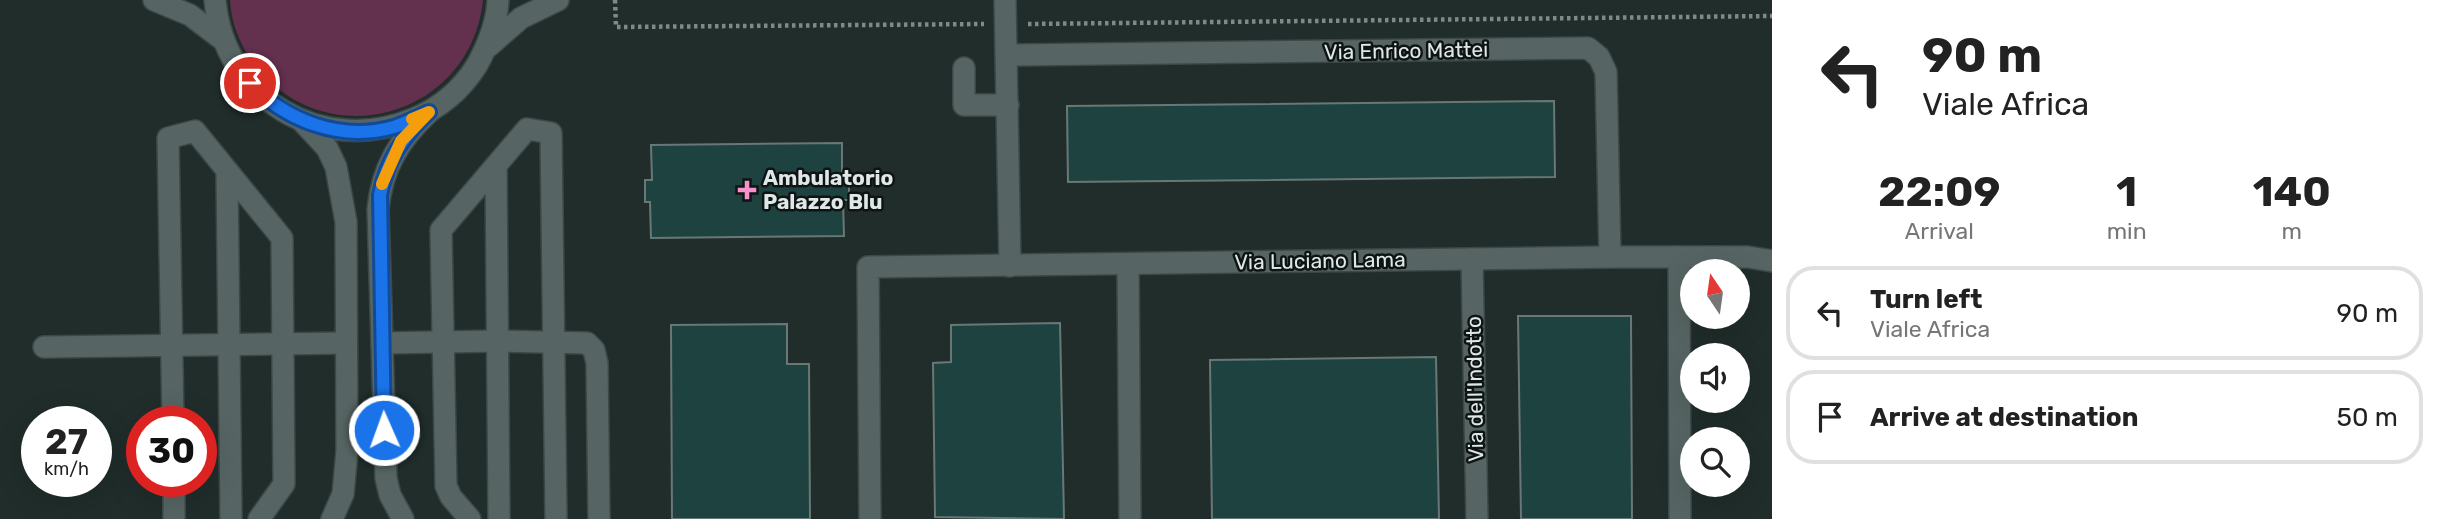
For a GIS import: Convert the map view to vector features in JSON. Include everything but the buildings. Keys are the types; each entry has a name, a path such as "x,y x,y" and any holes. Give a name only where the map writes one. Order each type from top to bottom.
{"street":[{"path":"154,0 190,15 223,40"},
{"path":"215,0 223,40 234,62 256,89 285,113 322,128 365,132 394,127 429,112"},
{"path":"403,519 390,495 386,478 380,195 386,169 401,141 470,76 487,47 498,0"},
{"path":"487,47 520,18 558,0"},
{"path":"1005,0 1010,266"},
{"name":"Via Enrico Mattei","path":"1007,55 1588,48 1599,57 1606,72 1610,257"},
{"path":"964,68 964,105 1008,105"},
{"path":"300,120 327,148 341,183 346,222 346,480 332,519"},
{"path":"470,519 451,497 446,486 441,230 527,129 551,133 555,519"},
{"path":"173,406 168,138 195,131 282,238 284,484 259,519"},
{"path":"496,166 499,519"},
{"path":"227,171 231,519"},
{"name":"Via Luciano Lama","path":"870,519 868,267 1610,257 1748,257 1772,261"},
{"path":"1679,257 1680,519"},
{"name":"Via dell'Indotto","path":"1472,258 1477,519"},
{"path":"1128,265 1130,519"},
{"path":"44,347 346,343"},
{"path":"382,343 587,343 596,356 599,519"},
{"path":"174,497 174,519"}],"path":[{"path":"615,0 616,27 1772,16"}],"shaded area":[{"path":"230,0 483,0 473,40 452,73 424,96 391,111 354,116 318,110 284,93 254,64 244,49 234,25"}],"slow traffic":[{"path":"382,184 386,169 401,141 429,112 412,119"}],"place":[{"name":"Ambulatorio Palazzo Blu","path":"747,190"}],"route":[{"path":"250,83 285,113 322,128 346,132 394,127 429,112 410,130 391,158 382,182 378,209 384,430"}]}
